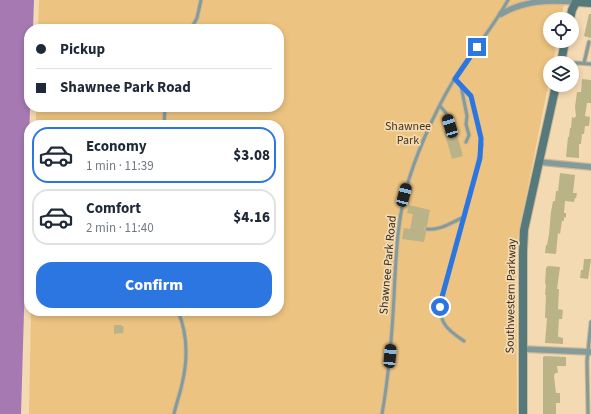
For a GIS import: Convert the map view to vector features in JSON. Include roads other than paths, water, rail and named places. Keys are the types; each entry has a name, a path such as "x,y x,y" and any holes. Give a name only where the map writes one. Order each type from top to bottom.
{"street":[{"path":"501,14 515,6 536,0 577,1 591,3"},
{"path":"572,12 577,1"},
{"name":"Southwestern Parkway","path":"523,414 524,230 554,92"},
{"path":"539,162 591,167"},
{"path":"523,349 590,352"}],"lane":[{"path":"194,24 197,18 201,0"},
{"name":"Shawnee Park Road","path":"382,414 388,372 396,254 401,210 414,165 440,106 455,79 501,14 508,0"},
{"path":"584,63 589,42"},
{"path":"579,63 591,64"},
{"path":"455,79 471,96 482,145 480,158 440,307 441,318 446,328 464,341"},
{"path":"461,86 469,135 466,142"},
{"path":"440,106 446,114 450,126"},
{"path":"427,229 433,230 440,228 464,216"},
{"path":"174,414 182,384 187,355 185,331 180,316"},
{"path":"588,414 587,361 590,352 591,322"}],"park label":[{"name":"Shawnee Park","path":"408,133"}]}
